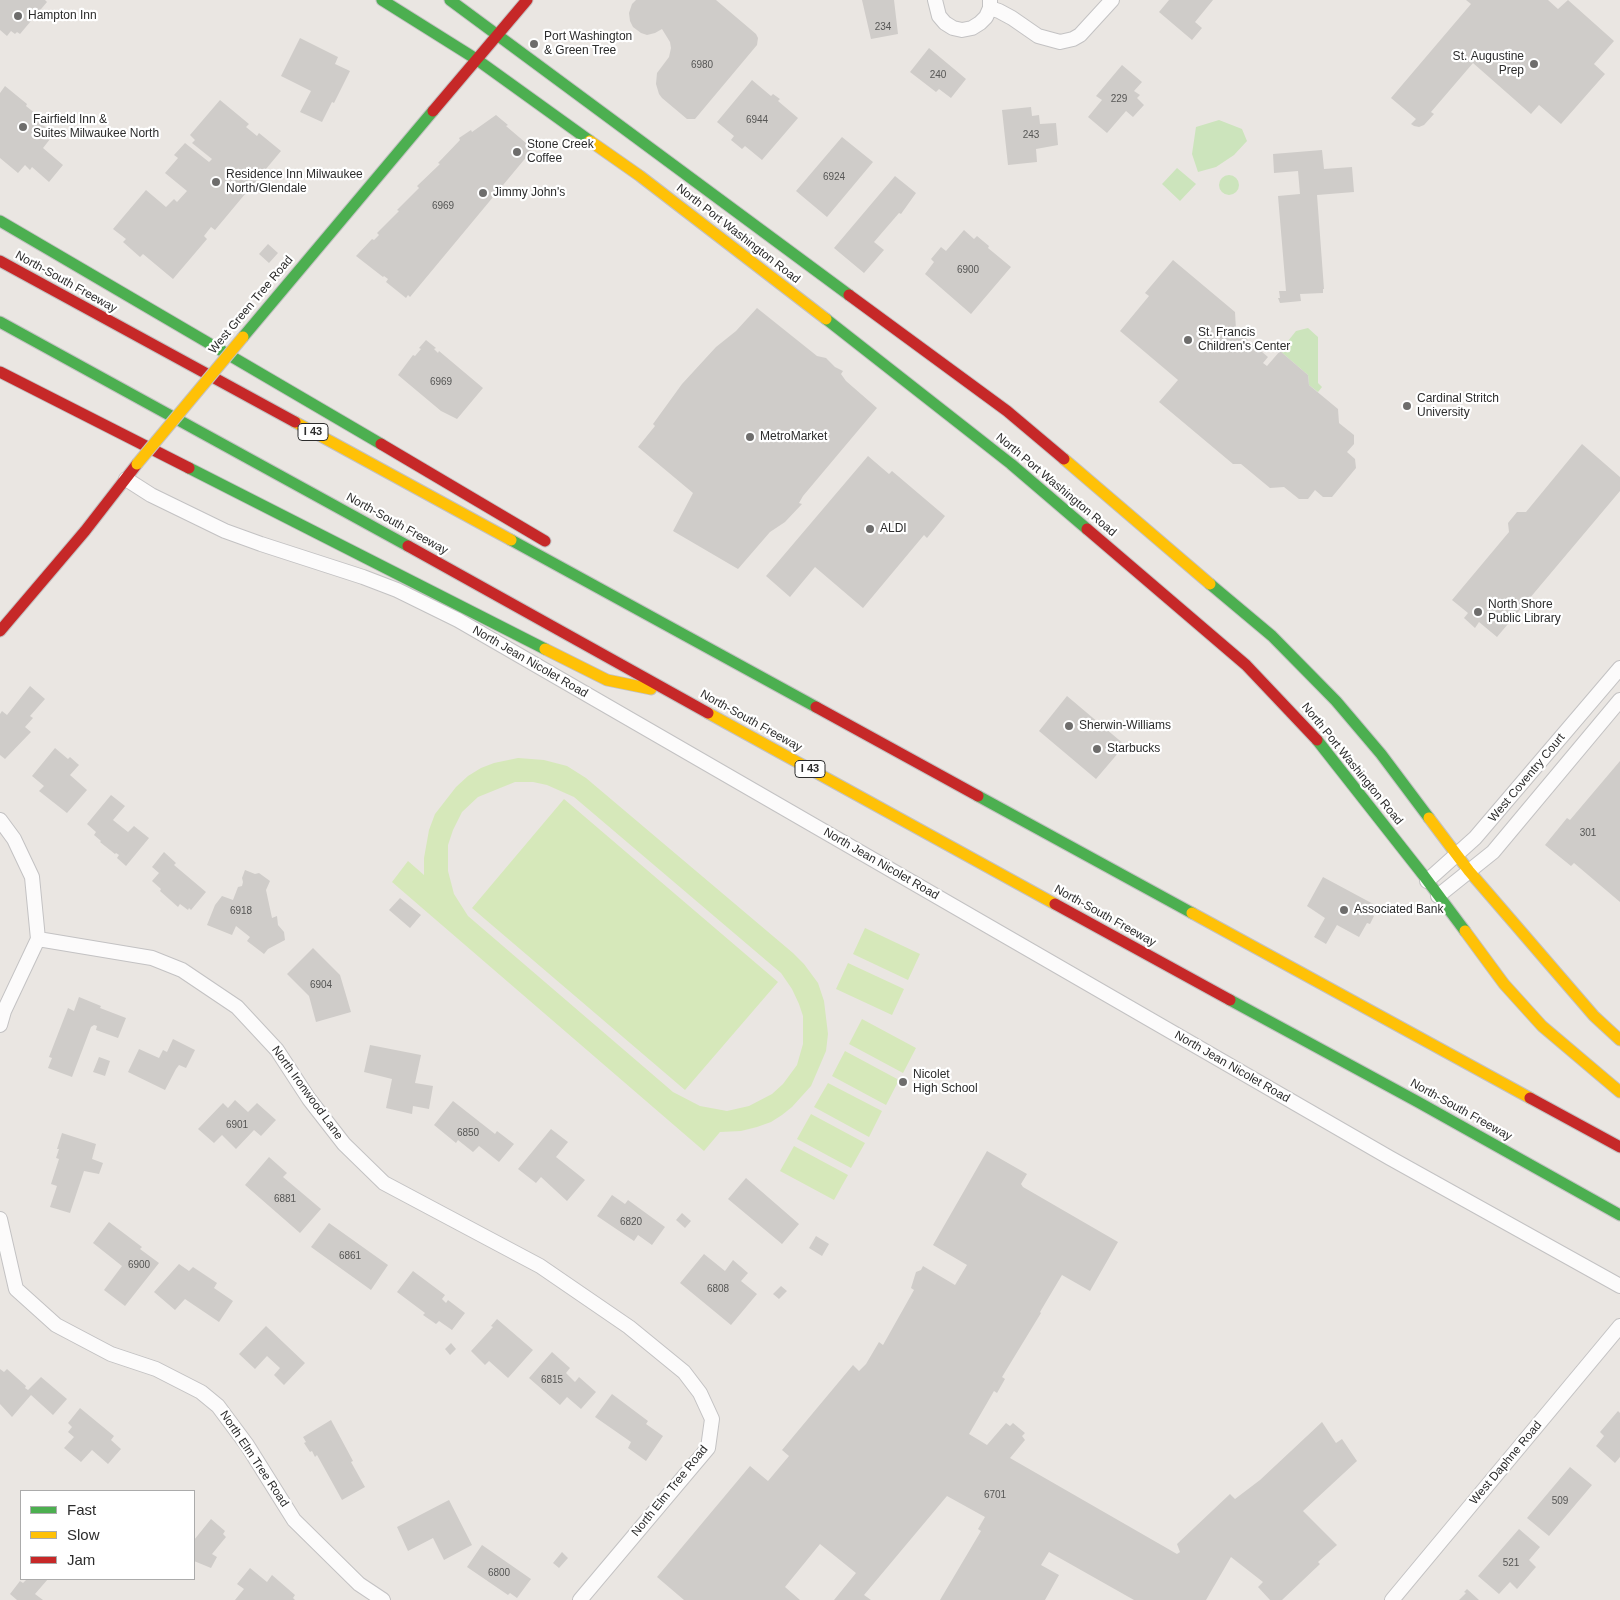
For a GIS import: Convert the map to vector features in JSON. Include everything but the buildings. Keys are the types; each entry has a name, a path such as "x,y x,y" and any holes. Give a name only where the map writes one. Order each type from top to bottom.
{"main road":[{"name":"North Port Washington Road","path":"382,0 476,59 572,130 640,176 764,271 1011,464 1251,670 1316,738 1504,984 1542,1026 1620,1092"},
{"name":"North Port Washington Road","path":"450,0 1007,412 1264,630 1336,702 1380,754 1469,871 1594,1016 1620,1040"},
{"name":"West Green Tree Road","path":"0,631 85,531 137,464 243,337 527,0"},
{"path":"0,221 554,546"},
{"name":"North-South Freeway","path":"0,262 1620,1147"},
{"name":"North-South Freeway","path":"0,322 358,517 672,693 1418,1102 1620,1215"},
{"path":"0,372 607,680 672,693"},
{"path":"569,558 626,603"}],"street":[{"path":"935,0 939,16 953,28 962,30 980,24 986,16 990,4 1038,36 1060,42 1073,40 1080,35 1112,0"},
{"name":"North Jean Nicolet Road","path":"126,479 151,495 225,530 378,582 458,620 1373,1148 1620,1286"},
{"name":"West Coventry Court","path":"1427,881 1475,838 1620,668"},
{"name":"West Coventry Court","path":"1438,896 1494,852 1620,700"},
{"path":"0,820 14,839 32,877 38,939 4,1011 0,1025"},
{"name":"North Ironwood Lane","path":"38,939 152,958 182,970 237,1007 277,1050 309,1099 344,1144 384,1183 540,1266 629,1327 684,1372"},
{"name":"North Elm Tree Road","path":"0,1219 16,1289 56,1324 111,1354 156,1369 201,1392 218,1406 247,1445 294,1520 359,1584 383,1600"},
{"name":"West Daphne Road","path":"1392,1600 1620,1326"},
{"name":"North Elm Tree Road","path":"580,1600 708,1448 712,1419 700,1393 684,1372"}],"green space":[{"path":"1219,120 1242,129 1247,141 1234,155 1216,167 1198,172 1192,154 1196,127"},
{"path":"1177,168 1196,184 1180,201 1162,184"},
{"path":"1229,175 1236,178 1239,185 1236,192 1229,195 1222,192 1219,185 1222,178"},
{"path":"1308,328 1318,337 1318,383 1322,387 1318,392 1309,385 1308,375 1280,351 1296,331"},
{"path":"518,758 544,760 567,766 586,778 804,964 818,983 824,1001 828,1034 826,1051 811,1086 792,1107 771,1122 757,1127 741,1131 720,1132 704,1151 392,882 408,861 424,875 424,858 429,830 435,814 456,787 468,776 494,763","holes":["515,782 533,782 547,785 574,797 781,973 792,989 803,1016 803,1044 797,1065 783,1084 772,1094 749,1106 727,1111 700,1106 673,1092 468,916 454,894 448,871 448,845 453,830 462,812 478,797"]},
{"path":"564,799 778,982 685,1090 472,908"},
{"path":"865,928 920,954 908,980 853,954"},
{"path":"848,963 904,989 892,1015 836,989"},
{"path":"862,1019 916,1048 903,1073 849,1044"},
{"path":"845,1051 899,1080 886,1105 832,1076"},
{"path":"828,1083 882,1111 869,1137 814,1107"},
{"path":"811,1114 865,1143 851,1168 797,1139"},
{"path":"794,1146 848,1175 834,1200 780,1171"}],"traffic: fast":[{"path":"382,0 476,59 590,141"},
{"path":"450,0 849,295"},
{"path":"243,337 433,111"},
{"path":"0,221 381,444"},
{"path":"826,319 1011,464 1087,529"},
{"path":"0,322 408,546"},
{"path":"189,468 545,649"},
{"path":"511,540 816,707"},
{"path":"1210,584 1272,636 1336,701 1381,754 1429,818"},
{"path":"1317,740 1465,931"},
{"path":"978,796 1192,913"},
{"path":"1230,1000 1620,1215"}],"traffic: slow":[{"path":"590,141 640,176 826,319"},
{"path":"137,464 243,337"},
{"path":"295,422 511,540"},
{"path":"1064,459 1210,584"},
{"path":"545,649 607,680 651,689"},
{"path":"708,713 1055,904"},
{"path":"1429,818 1469,871 1594,1016 1620,1040"},
{"path":"1192,913 1530,1098"},
{"path":"1465,931 1504,984 1542,1026 1620,1092"}],"traffic: jam":[{"path":"433,111 527,0"},
{"path":"0,261 295,422"},
{"path":"849,295 1007,411 1064,459"},
{"path":"0,372 189,468"},
{"path":"381,444 545,541"},
{"path":"0,631 85,531 137,464"},
{"path":"1087,529 1246,665 1317,740"},
{"path":"408,546 708,713"},
{"path":"816,707 978,796"},
{"path":"1055,904 1230,1000"},
{"path":"1530,1098 1620,1147"}],"place":[{"name":"Hampton Inn","path":"18,16"},
{"name":"Port Washington & Green Tree","path":"534,44"},
{"name":"St. Augustine Prep","path":"1534,64"},
{"name":"Fairfield Inn & Suites Milwaukee North","path":"23,127"},
{"name":"Stone Creek Coffee","path":"517,152"},
{"name":"Residence Inn Milwaukee North/Glendale","path":"216,182"},
{"name":"Jimmy John's","path":"483,193"},
{"name":"St. Francis Children's Center","path":"1188,340"},
{"name":"Cardinal Stritch University","path":"1407,406"},
{"name":"MetroMarket","path":"750,437"},
{"name":"ALDI","path":"870,529"},
{"name":"North Shore Public Library","path":"1478,612"},
{"name":"Sherwin-Williams","path":"1069,726"},
{"name":"Starbucks","path":"1097,749"},
{"name":"Associated Bank","path":"1344,910"},
{"name":"Nicolet High School","path":"903,1082"}]}
